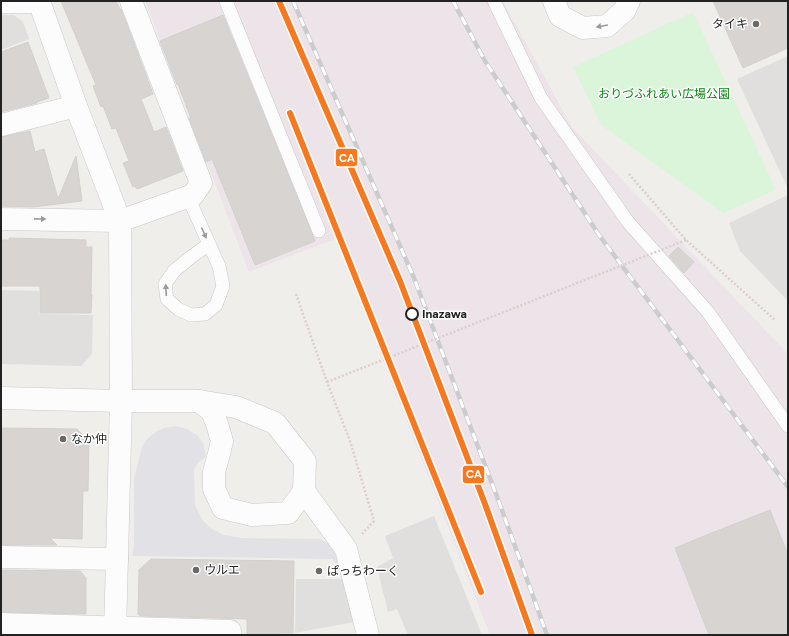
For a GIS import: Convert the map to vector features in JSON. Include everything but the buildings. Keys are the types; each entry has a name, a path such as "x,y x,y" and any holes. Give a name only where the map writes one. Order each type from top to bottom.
{"street":[{"path":"1,219 120,221 188,197 192,195 201,183 131,1"},
{"path":"554,1 560,16 583,28 607,26 624,12 629,1"},
{"path":"1,2 39,2 76,106 120,221 121,401 115,631"},
{"path":"1,125 76,106"},
{"path":"1,398 199,401 236,407 275,423 304,461 304,491 346,549 368,635"},
{"path":"199,401 212,411 218,424 222,441 214,472 214,489 224,508 252,515 288,513 304,491"},
{"path":"1,557 116,559"},
{"path":"1,624 115,631 230,631 230,635"}],"lane":[{"path":"226,1 319,231"},
{"path":"494,1 541,98 628,222 708,312 788,426"},
{"path":"188,197 219,266 222,286 216,305 205,314 191,315 178,310 167,299 165,284 174,271 209,244"}],"path":[{"path":"629,174 686,240 775,320"},
{"path":"327,382 686,240"},
{"path":"296,294 327,382 350,441 374,521 370,526"}],"shaded area":[{"path":"145,1 503,1 572,127 788,354 788,635 490,635 336,239 249,272"},
{"path":"1,15 14,15 23,22 29,39 1,50"},
{"path":"788,56 788,189 737,79"},
{"path":"788,195 788,301 740,251 729,223"},
{"path":"1,290 39,291 39,314 93,315 92,354 81,366 1,364"},
{"path":"177,426 187,429 197,435 203,443 206,457 197,464 194,470 195,505 203,521 212,529 224,535 241,538 320,539 329,544 334,551 339,566 332,559 132,556 134,547 134,480 143,445 148,438 157,431 164,428"},
{"path":"434,516 482,635 408,635 397,609 388,612 377,567 393,558 385,536"},
{"path":"296,579 342,579 354,622 295,633"}],"green space":[{"name":"おりづふれあい広場公園","path":"693,12 776,190 723,213 601,125 573,67"}],"railway":[{"path":"293,1 414,278 499,502 547,635"},
{"path":"453,1 485,61 599,235 788,487"}],"transit line":[{"name":"CA","path":"279,1 400,281 485,504 532,635"},
{"name":"CA","path":"290,113 481,592"}],"place":[{"name":"タイキ","path":"756,24"},
{"name":"Inazawa","path":"412,314"},
{"name":"なか仲","path":"63,439"},
{"name":"ウルエ","path":"196,570"},
{"name":"ぱっちわーく","path":"319,571"}]}
